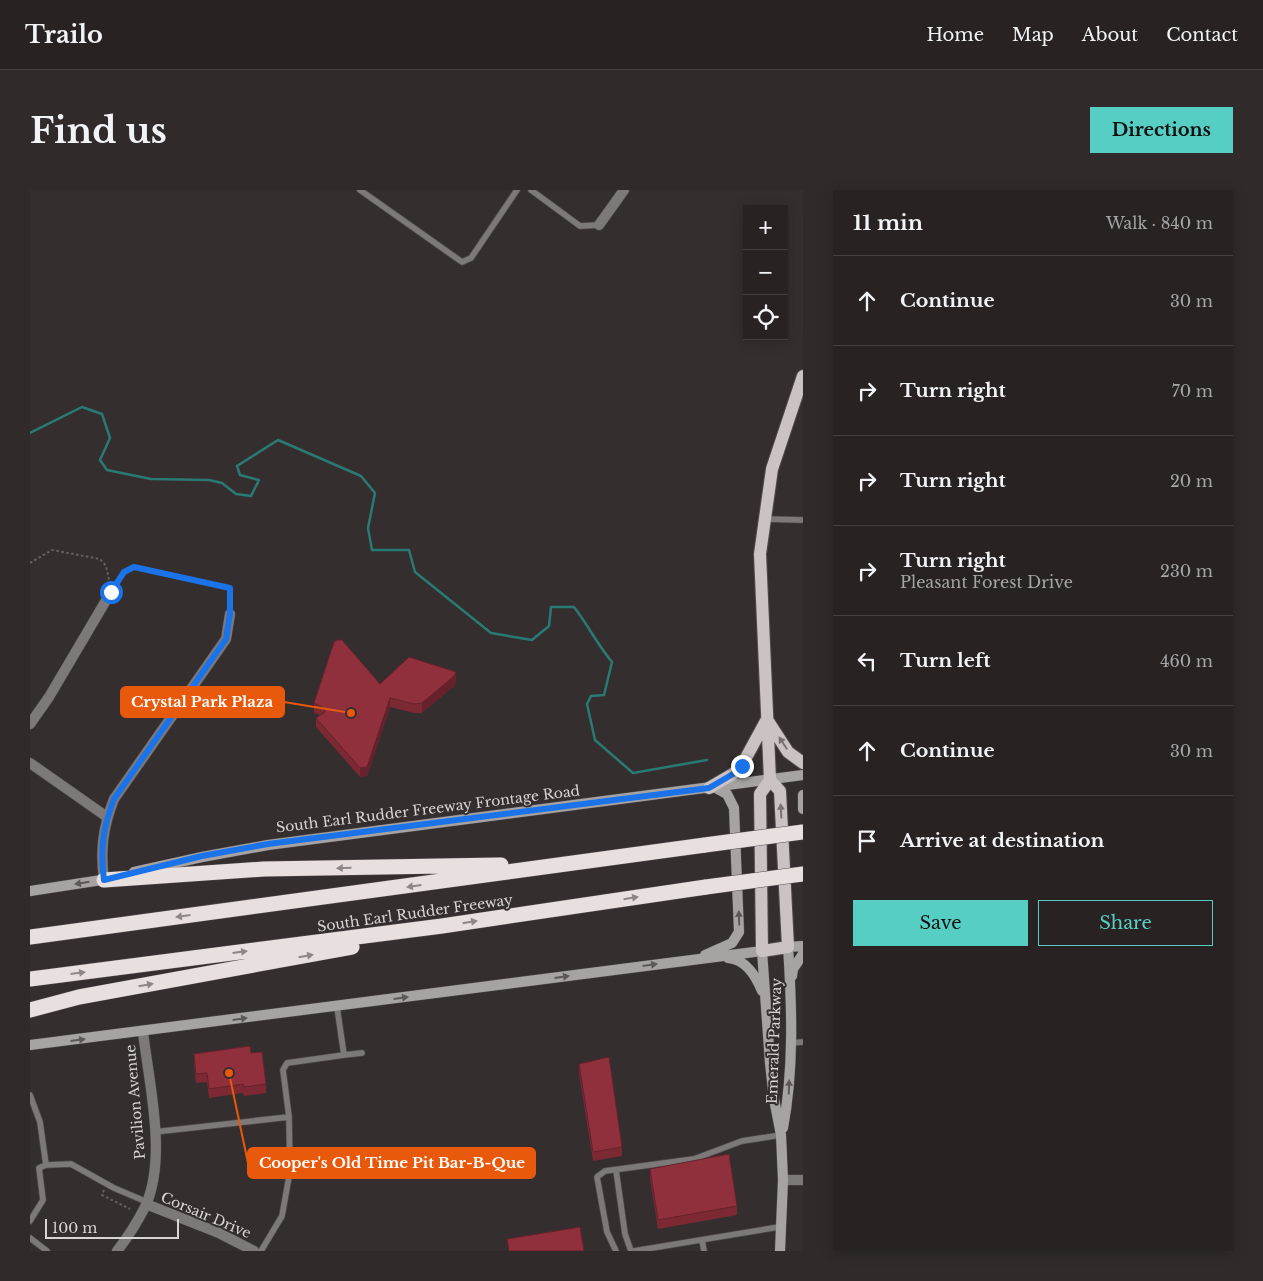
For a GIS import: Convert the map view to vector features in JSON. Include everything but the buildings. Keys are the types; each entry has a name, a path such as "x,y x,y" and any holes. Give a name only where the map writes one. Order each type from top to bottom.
{"highway":[{"name":"South Earl Rudder Freeway","path":"30,937 803,832"},
{"path":"104,880 264,869 568,864"},
{"name":"South Earl Rudder Freeway","path":"30,979 442,926 803,874"},
{"path":"30,1010 79,997 407,938 442,926"}],"main road":[{"path":"762,951 760,794 770,780 760,554 772,469 778,445 803,376"},
{"path":"767,719 788,752 803,763"},
{"path":"712,787 742,766 767,719"},
{"name":"South Earl Rudder Freeway Frontage Road","path":"30,891 104,880 202,856 268,844 803,775"},
{"path":"770,780 780,791 788,948"},
{"path":"697,959 732,943 740,932 734,808 727,794 712,787"},
{"path":"803,795 803,809"},
{"path":"30,1045 803,946"},
{"name":"Emerald Parkway","path":"781,1135 789,1097 790,984 788,948"},
{"name":"Emerald Parkway","path":"762,951 764,996 774,1099 781,1135 783,1180 779,1227 780,1251"},
{"path":"790,984 793,969 803,954"},
{"path":"712,958 736,959 757,980 764,996"}],"street":[{"path":"599,226 624,190"},
{"path":"30,724 111,592"},
{"path":"104,880 102,844 107,817 123,784 226,639 230,614"},
{"path":"30,763 107,817"},
{"name":"Pavilion Avenue","path":"117,1251 146,1203 153,1174 154,1132 143,1032"},
{"path":"783,1180 803,1180"},
{"name":"Corsair Drive","path":"146,1203 219,1232 254,1251"}],"lane":[{"path":"360,190 462,262 471,258 517,190"},
{"path":"531,190 580,226 599,226"},
{"path":"764,519 803,520"},
{"path":"337,1007 344,1055"},
{"path":"790,1043 803,1042"},
{"path":"261,1251 282,1216 290,1171 289,1117 283,1070 287,1063 362,1053"},
{"path":"30,1095 40,1122 46,1165"},
{"path":"30,1118 36,1114"},
{"path":"154,1132 289,1117"},
{"path":"616,1251 607,1232 597,1177 606,1171 694,1159 742,1141 781,1135"},
{"path":"30,1221 44,1200 39,1168 46,1165 71,1164 146,1203"},
{"path":"616,1170 625,1234 637,1251 779,1227"},
{"path":"30,1238 47,1251"},
{"path":"702,1240 704,1251"},
{"path":"673,1244 674,1251"}],"path":[{"path":"30,563 52,550 62,550 100,559 106,566 111,592"},
{"path":"111,592 124,572 134,567 230,588 230,614"},
{"path":"103,1188 102,1196 130,1209"}],"waterway":[{"path":"30,433 82,407 102,414 110,438 100,460 107,470 151,479 209,480 222,483 236,494 251,496 259,480 240,475 237,466 278,440 361,476 375,493 368,528 372,550 409,550 415,572 491,633 532,640 549,626 551,607 574,607 612,662 604,695 591,696 587,704 595,740 633,773 707,760"}],"place":[{"name":"Crystal Park Plaza","path":"351,713"},
{"name":"Cooper's Old Time Pit Bar-B-Que","path":"229,1073"}],"route":[{"path":"111,592 124,572 134,567 230,588 230,614 226,639 114,799 107,817 102,844 101,859 104,880 202,856 268,844 709,788 733,774 742,766"}]}
